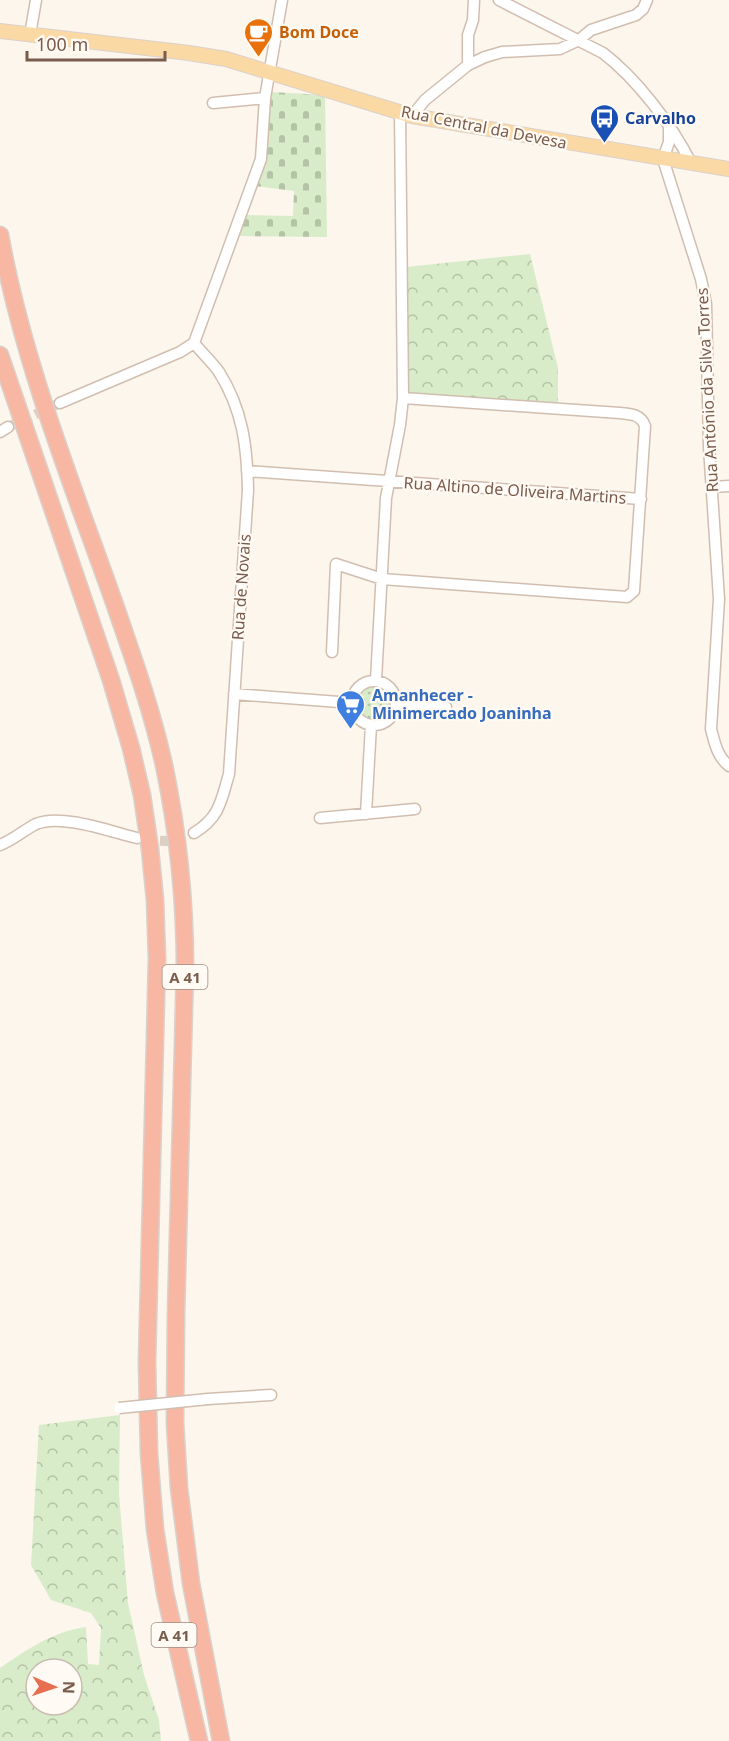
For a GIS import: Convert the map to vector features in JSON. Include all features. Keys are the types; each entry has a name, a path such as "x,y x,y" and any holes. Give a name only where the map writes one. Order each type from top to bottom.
{"highway":[{"name":"A 41","path":"0,235 16,313 152,720 174,819 181,876 185,957 175,1362 177,1468 191,1583 221,1741"},
{"name":"A 41","path":"0,355 111,680 131,748 148,830 155,900 157,958 147,1352 148,1453 155,1529 165,1593 199,1741"}],"main road":[{"name":"Rua Central da Devesa","path":"0,31 226,59 406,114 729,169"}],"street":[{"path":"30,35 36,0"},
{"path":"60,403 180,352 194,343 261,159 265,98 282,0"},
{"path":"468,65 468,35 473,20 474,0"},
{"path":"499,0 579,40 616,63 669,125 691,163"},
{"path":"376,680 388,482 403,398 406,114 468,65 502,52 560,49 579,40 591,30 636,15 643,9 647,0"},
{"path":"213,103 265,98"},
{"path":"663,159 669,142 669,125"},
{"name":"Rua António da Silva Torres","path":"663,159 701,279 706,304 712,487 724,616 711,729 716,749 722,760 729,766"},
{"name":"Rua de Novais","path":"194,343 218,372 234,402 242,424 248,490 229,774 216,813 208,824 194,833"},
{"path":"332,652 336,564 382,579 627,597 634,591 645,426 643,420 637,416 403,398"},
{"name":"Rua Altino de Oliveira Martins","path":"247,471 641,499"},
{"path":"712,487 729,486"},
{"path":"376,680 390,687 397,704 389,720 371,725 355,715 352,703 358,687 368,681 376,680"},
{"path":"234,694 352,703"},
{"path":"397,704 446,707"},
{"path":"366,814 371,725"},
{"path":"320,818 415,809"},
{"path":"5,843 47,820 86,825 137,838"},
{"path":"119,1408 271,1395"}],"green space":[{"path":"271,92 325,95 327,237 239,236 245,215 293,216 294,191 255,186"},
{"path":"530,254 558,368 558,404 411,394 407,388 406,267"},
{"path":"374,686 386,692 392,704 386,716 374,722 362,716 356,704 362,692"},
{"path":"120,1415 119,1494 128,1603 144,1675 159,1720 161,1741 0,1741 0,1668 30,1648 52,1637 86,1627 88,1664 99,1665 101,1628 91,1613 51,1600 31,1565 39,1425"}],"tunnel":[{"path":"8,427 60,403"},
{"path":"145,840 167,841 194,833"}],"place":[{"name":"Bom Doce","path":"258,58"},
{"name":"Carvalho","path":"604,144"},
{"name":"Amanhecer - Minimercado Joaninha","path":"351,730"}]}
